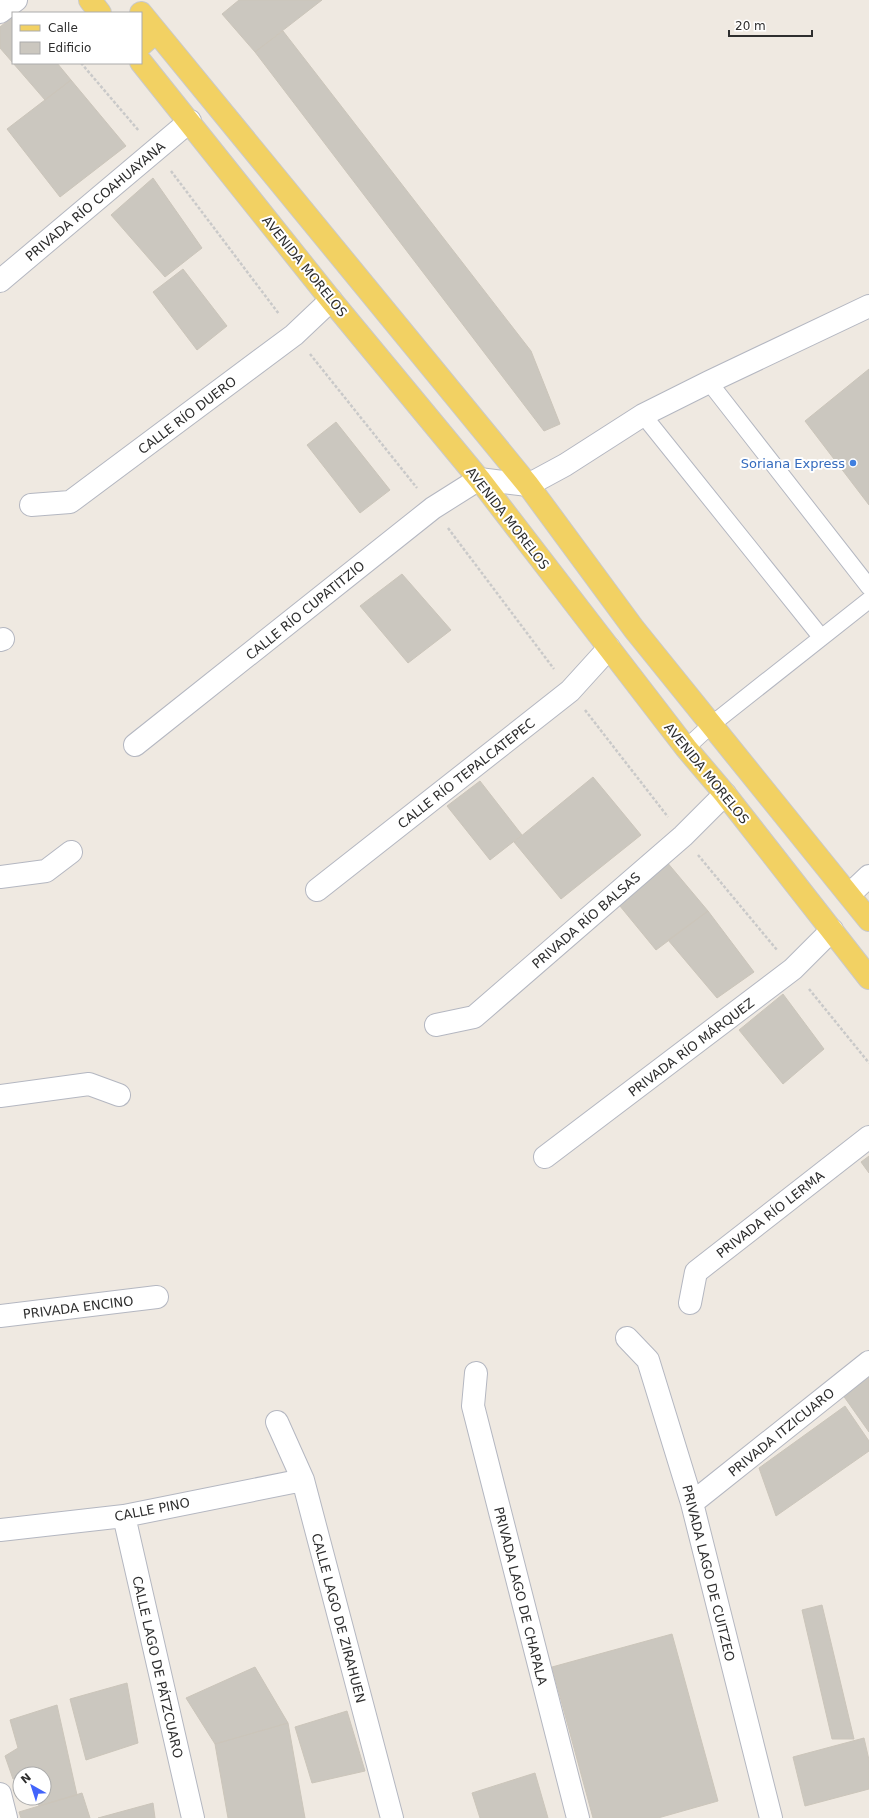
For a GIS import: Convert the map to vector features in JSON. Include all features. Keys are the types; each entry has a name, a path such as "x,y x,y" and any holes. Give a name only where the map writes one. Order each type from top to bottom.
{"main road":[{"path":"90,0 99,12"},
{"path":"130,0 140,12"},
{"path":"142,16 149,38 528,485 634,629 711,726 850,894 869,920"},
{"name":"AVENIDA MORELOS","path":"142,63 190,121 331,300 479,479 686,748 725,794 869,978"}],"street":[{"path":"0,12 16,0"},
{"name":"PRIVADA RÍO COAHUAYANA","path":"0,281 190,121"},
{"name":"CALLE RÍO DUERO","path":"31,505 70,502 294,335 331,300"},
{"path":"479,479 528,485 565,465 643,415 869,306"},
{"name":"CALLE RÍO CUPATITZIO","path":"135,745 433,508 479,479"},
{"name":"CALLE RÍO TEPALCATEPEC","path":"317,890 570,691 609,648"},
{"name":"PRIVADA RÍO BALSAS","path":"436,1025 474,1017 683,836 725,794"},
{"path":"0,877 46,871 71,852"},
{"path":"850,894 869,876"},
{"name":"PRIVADA RÍO MÁRQUEZ","path":"545,1157 794,969 832,930"},
{"path":"0,1096 89,1084 119,1095"},
{"name":"PRIVADA RÍO LERMA","path":"690,1303 696,1272 869,1137"},
{"name":"PRIVADA ENCINO","path":"0,1316 157,1297"},
{"name":"PRIVADA LAGO DE CUITZEO","path":"627,1338 648,1360 692,1503 771,1818"},
{"name":"PRIVADA ITZICUARO","path":"692,1503 869,1362"},
{"name":"PRIVADA LAGO DE CHAPALA","path":"476,1373 473,1406 578,1818"},
{"name":"CALLE LAGO DE ZIRAHUEN","path":"277,1422 303,1480 392,1818"},
{"name":"CALLE PINO","path":"0,1530 124,1516 303,1480"},
{"name":"CALLE LAGO DE PÁTZCUARO","path":"124,1516 193,1818"},
{"path":"0,1794 6,1818"}],"lane":[{"path":"709,382 869,587"},
{"path":"643,415 821,637"},
{"path":"686,748 821,637 869,600"}],"path":[{"path":"82,64 156,150 294,335 433,508 570,691 683,836 794,969 869,1063"}],"building":[{"path":"239,0 322,0 255,52 222,14"},
{"path":"12,17 12,62 0,48 0,27"},
{"path":"283,31 531,351 560,424 544,431 255,52"},
{"path":"14,64 58,64 71,80 45,100"},
{"path":"71,80 126,146 60,197 7,129"},
{"path":"153,178 202,248 165,277 111,215"},
{"path":"183,269 227,326 197,350 153,292"},
{"name":"Soriana Express","path":"869,369 869,505 805,421"},
{"path":"336,422 390,490 360,513 307,445"},
{"path":"402,574 451,630 408,663 360,606"},
{"path":"593,777 641,835 561,899 514,842"},
{"path":"480,781 522,835 490,860 447,806"},
{"path":"666,861 708,911 656,950 615,900"},
{"path":"708,911 754,972 717,998 668,940"},
{"path":"783,994 824,1049 783,1084 739,1030"},
{"path":"869,1156 869,1173 861,1162"},
{"path":"869,1370 869,1432 840,1391"},
{"path":"845,1406 869,1441 869,1451 776,1516 759,1468"},
{"path":"822,1605 854,1739 832,1739 802,1610"},
{"path":"672,1634 718,1801 658,1818 593,1818 552,1667"},
{"path":"255,1667 288,1723 215,1744 186,1698"},
{"path":"127,1683 138,1743 86,1760 70,1699"},
{"path":"57,1705 77,1795 52,1802 52,1766 12,1766 12,1776 5,1756 18,1748 10,1720"},
{"path":"347,1711 365,1771 312,1783 295,1727"},
{"path":"288,1723 305,1818 228,1818 215,1744"},
{"path":"864,1738 869,1760 869,1789 805,1806 793,1757"},
{"path":"535,1773 548,1818 480,1818 472,1793"},
{"path":"82,1793 90,1818 21,1818 19,1812 39,1806 52,1806 52,1802"},
{"path":"153,1803 155,1818 98,1818"}],"place":[{"name":"Soriana Express","path":"853,463"}]}
